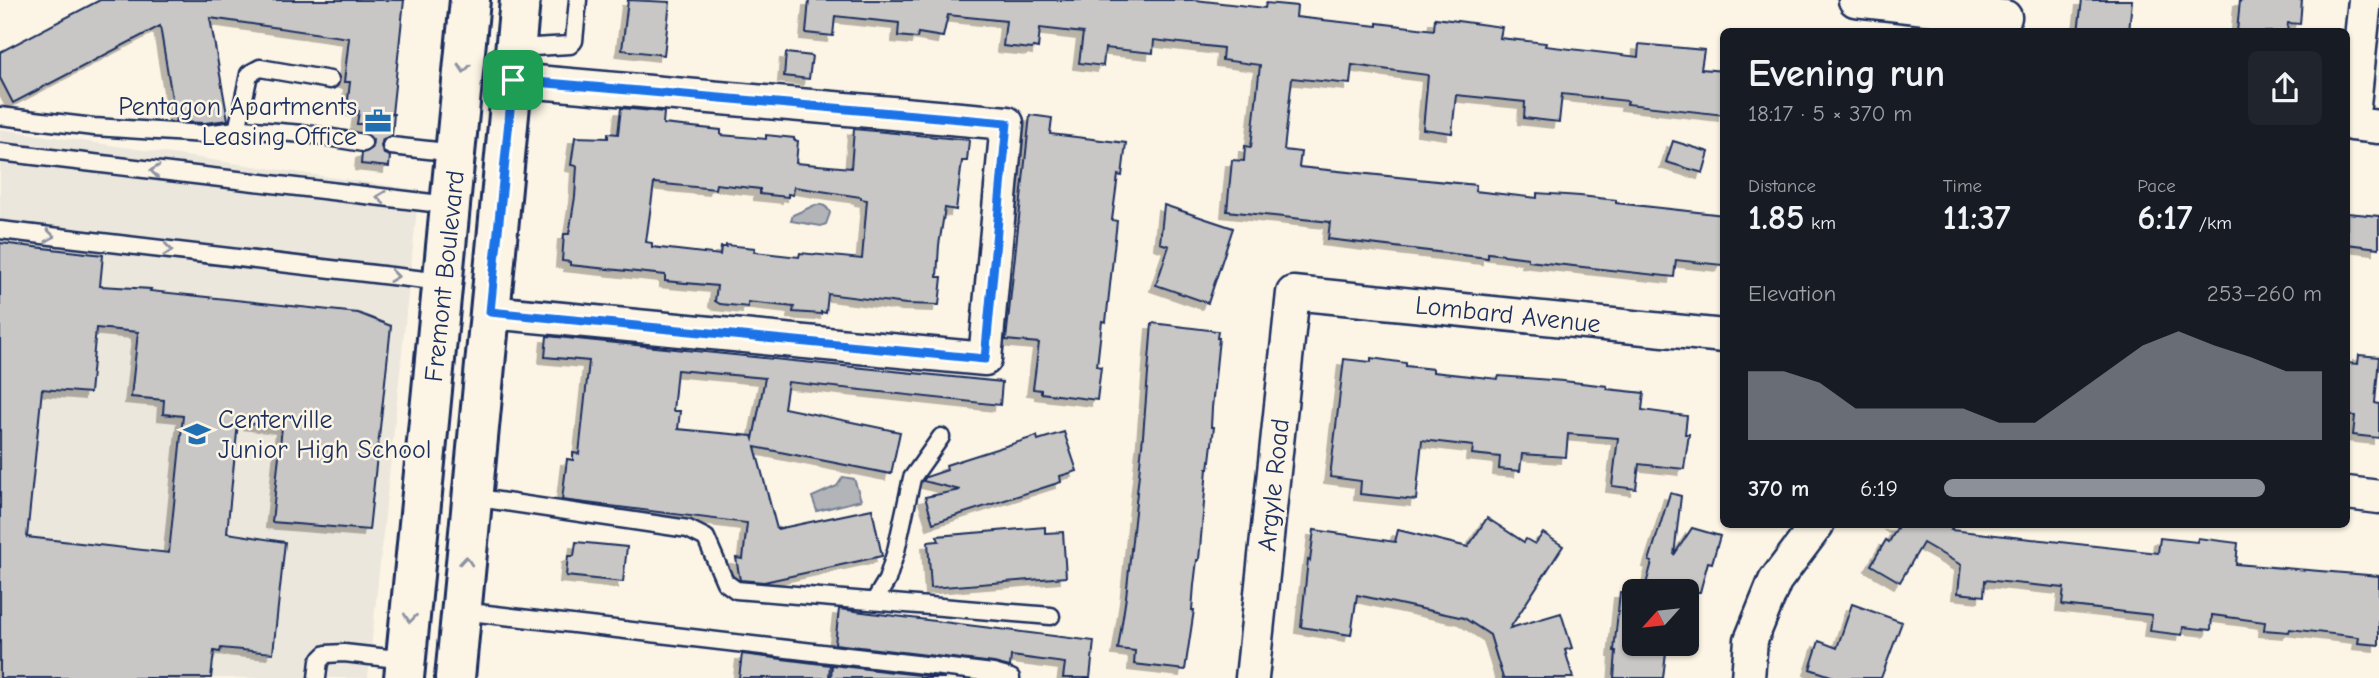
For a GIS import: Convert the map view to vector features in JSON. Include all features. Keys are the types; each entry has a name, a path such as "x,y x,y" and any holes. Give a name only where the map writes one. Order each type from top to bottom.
{"main road":[{"name":"Fremont Boulevard","path":"405,669 470,0"},
{"name":"Fremont Boulevard","path":"455,678 520,0"}],"street":[{"path":"1854,0 2006,16"},
{"path":"2365,0 2365,126"},
{"path":"490,312 985,359 1007,123 514,64"},
{"name":"Lombard Avenue","path":"1293,293 1720,336"},
{"name":"Argyle Road","path":"1261,677 1293,293"},
{"path":"2350,493 2379,497"},
{"path":"1748,678 1751,640 1775,581 1815,528"}],"lane":[{"path":"514,64 570,45 574,41 578,0"},
{"path":"237,131 249,74 260,68 330,80"},
{"path":"0,116 136,130 315,135 363,143"},
{"path":"391,146 456,153"},
{"path":"0,152 449,205"},
{"path":"0,230 442,282"},
{"path":"876,600 887,580 896,551 912,478 941,437"},
{"path":"472,496 688,529 706,538 725,582 736,590 1051,616"},
{"path":"461,611 993,673 1011,678"},
{"path":"317,678 319,661 326,654 344,653 405,669"}],"shaded area":[{"name":"Centerville Junior High School","path":"0,129 419,190 368,678 0,678"},
{"path":"815,205 824,206 829,211 826,224 821,226 791,221 793,215"},
{"path":"843,477 854,479 861,500 817,511 812,497 837,486"}],"building":[{"path":"100,0 404,0 392,136 383,139 381,146 384,154 390,156 389,167 361,164 362,153 371,149 373,140 364,133 365,124 357,124 359,111 347,109 350,82 344,82 349,38 210,18 228,120 205,123 176,122 160,26 13,103 0,78 0,52"},
{"path":"628,0 670,2 664,55 622,50"},
{"path":"809,0 1195,0 1265,8 1266,3 1297,6 1296,17 1377,26 1377,23 1434,30 1435,18 1502,27 1500,38 1638,57 1639,44 1704,50 1701,69 1720,71 1720,115 1562,94 1559,122 1524,118 1525,102 1456,95 1452,133 1423,129 1428,75 1352,65 1350,84 1292,78 1284,150 1301,152 1299,167 1476,185 1475,191 1537,198 1537,193 1580,196 1616,200 1616,203 1720,215 1720,265 1676,260 1674,277 1528,261 1528,258 1488,253 1488,258 1328,239 1330,222 1227,211 1232,160 1244,161 1245,146 1251,147 1260,65 1222,60 1223,48 1154,40 1153,53 1105,48 1103,66 1079,63 1083,33 1040,28 1038,48 1003,46 1006,21 948,15 943,37 918,33 917,38 898,36 899,23 835,16 833,36 806,33"},
{"path":"2082,0 2132,0 2129,28 2078,28"},
{"path":"2240,0 2302,0 2300,24 2288,23 2287,28 2237,28"},
{"path":"786,53 812,56 809,79 784,76"},
{"path":"621,108 664,112 663,124 721,130 721,135 766,139 766,135 794,138 798,141 796,163 851,168 854,129 969,140 967,161 962,161 956,210 945,208 937,277 942,277 939,305 906,304 828,294 826,313 821,314 793,312 794,307 748,302 748,307 720,304 715,301 717,286 665,281 665,275 570,265 570,262 562,261 564,234 569,234 575,197 577,166 571,165 575,137 608,138 608,133 618,134","holes":["654,183 715,189 716,184 760,189 760,194 788,197 788,194 793,195 794,187 861,197 867,200 862,259 800,253 799,257 754,252 755,248 726,245 721,247 720,255 652,247 652,243 646,242"]},
{"path":"1030,115 1052,118 1050,134 1126,143 1122,176 1118,175 1112,220 1117,221 1106,322 1102,321 1097,366 1101,367 1097,400 1041,393 1041,390 1033,389 1039,343 1006,340"},
{"path":"1673,141 1709,152 1703,173 1666,162"},
{"path":"1164,205 1233,228 1208,303 1156,285 1169,246 1160,243"},
{"path":"2350,213 2379,216 2379,248 2350,244"},
{"path":"0,243 103,255 100,286 151,289 150,291 358,313 391,326 369,530 272,522 282,427 238,422 227,533 285,542 273,653 221,648 220,652 214,651 211,678 0,678","holes":["96,328 138,332 131,397 164,400 163,414 183,416 169,553 27,537 42,389 90,393"]},
{"path":"1152,323 1218,331 1219,338 1212,408 1211,427 1214,427 1185,670 1134,664 1135,651 1118,649 1143,436"},
{"path":"547,336 1002,382 1000,405 788,382 784,408 900,432 891,474 755,447 777,529 872,509 882,556 764,582 740,580 736,558 743,559 747,523 562,500 567,459 573,460 573,453 579,454 589,361 545,357","holes":["677,370 765,378 753,439 752,436 678,429 680,411 673,411"]},
{"path":"2359,355 2379,357 2375,403 2379,404 2379,438 2353,435 2355,416 2350,415 2350,363 2358,364"},
{"path":"1371,358 1433,369 1433,372 1498,379 1499,376 1563,381 1644,393 1642,410 1687,416 1685,434 1689,434 1684,469 1639,464 1636,489 1612,486 1618,438 1568,434 1566,457 1522,454 1520,471 1499,469 1500,457 1472,454 1473,446 1422,440 1416,500 1360,494 1361,481 1330,477 1344,359 1371,362"},
{"path":"1064,432 1077,471 1060,476 1061,482 933,523 925,497 960,490 923,481 926,477 947,470 946,465 1037,436 1038,440"},
{"path":"1670,493 1681,496 1674,555 1692,528 1720,536 1712,563 1708,562 1700,592 1699,579 1647,579 1652,562 1649,561"},
{"path":"1487,518 1524,542 1526,539 1535,544 1543,533 1563,546 1510,628 1561,613 1572,648 1565,650 1573,678 1503,678 1490,635 1464,618 1357,595 1351,635 1301,627 1314,530 1395,542 1398,530 1468,547"},
{"path":"1045,527 1045,533 1063,532 1066,577 931,588 928,542 939,541 937,536"},
{"path":"1897,528 1952,528 1951,530 2158,553 2160,538 2197,542 2198,538 2238,543 2236,564 2379,576 2379,645 2358,643 2359,637 2290,629 2289,632 2264,630 2265,622 2212,615 2211,630 2183,627 2182,635 2150,631 2152,615 2062,605 2064,588 1985,580 1984,596 1958,593 1961,565 1923,543 1900,582 1871,565 1886,540 1889,542"},
{"path":"576,542 627,547 623,582 566,576 568,556 574,556"},
{"path":"1622,592 1622,656 1666,656 1663,678 1614,678 1614,651"},
{"path":"1852,604 1902,622 1881,678 1837,678 1810,669 1819,641 1837,648"},
{"path":"839,609 1094,641 1090,678 1063,678 1065,663 1011,656 1010,667 835,644"},
{"path":"742,654 830,665 829,678 739,678"},
{"path":"832,665 945,678 831,678"}],"place":[{"name":"Pentagon Apartments Leasing Office","path":"378,121"},
{"name":"Centerville Junior High School","path":"197,434"}],"route":[{"path":"513,80 1007,123 985,359 490,312 513,80"}]}
